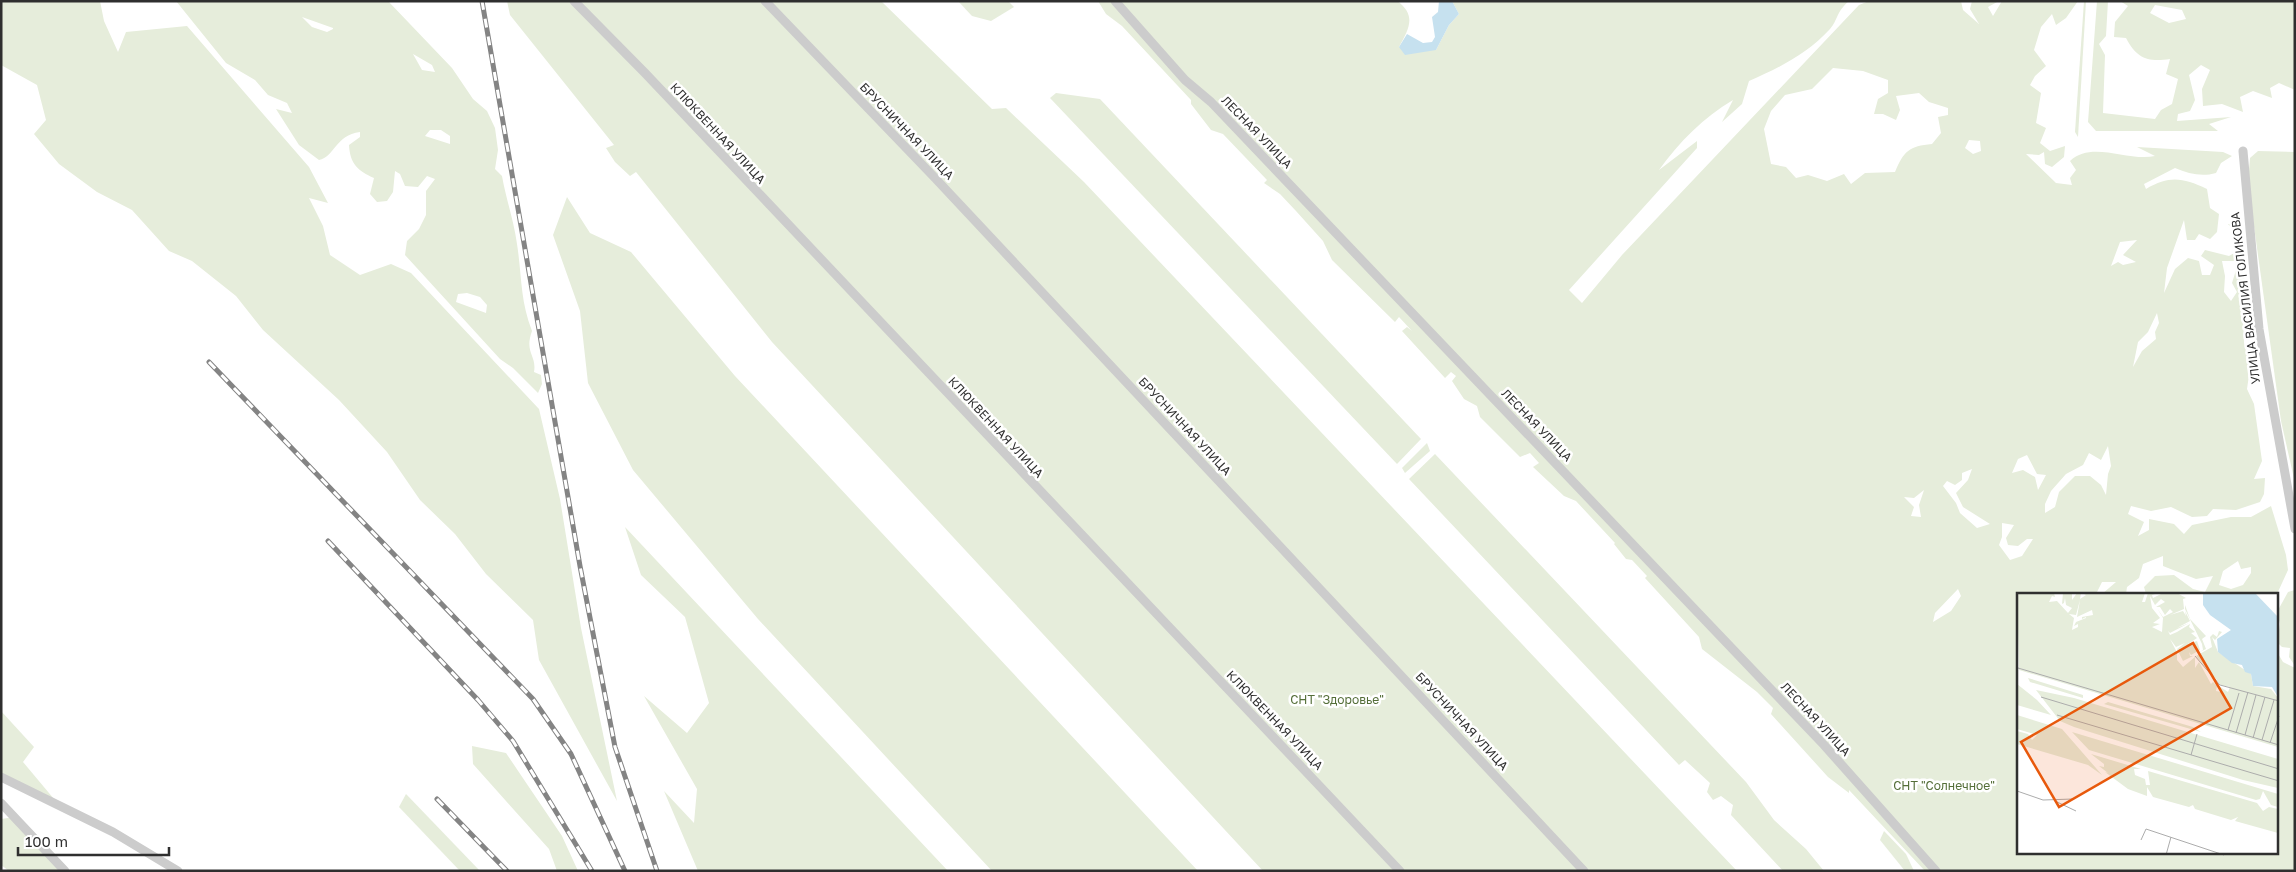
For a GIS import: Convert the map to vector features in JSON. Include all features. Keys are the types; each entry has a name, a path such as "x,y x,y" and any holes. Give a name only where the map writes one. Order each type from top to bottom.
{"street":[{"name":"КЛЮКВЕННАЯ УЛИЦА","path":"574,1 645,73 1400,871"},
{"name":"БРУСНИЧНАЯ УЛИЦА","path":"765,1 942,185 1584,871"},
{"name":"ЛЕСНАЯ УЛИЦА","path":"1116,1 1185,80 1211,102 1824,744 1936,871"},
{"name":"УЛИЦА ВАСИЛИЯ ГОЛИКОВА","path":"2243,151 2259,329 2295,529"},
{"path":"1,777 114,832 178,871"},
{"path":"1,803 65,871"}],"green space":[{"path":"1,1 100,1 104,21 118,52 126,32 187,26 309,167 328,203 309,198 323,226 330,255 360,275 391,264 411,273 539,409 560,499 581,628 617,801 539,660 533,620 486,574 455,534 420,500 387,452 339,400 263,330 236,296 192,261 169,251 132,210 97,192 59,164 34,134 46,120 37,85 1,65"},
{"path":"176,1 388,1 452,68 473,99 487,111 495,128 498,150 495,169 502,176 516,235 523,298 532,331 529,344 534,362 534,372 541,375 542,384 538,393 513,368 500,359 405,255 407,241 419,229 426,215 426,191 435,179 427,176 418,187 405,186 400,174 395,171 393,192 387,201 377,202 370,194 374,178 363,173 351,157 349,145 360,137 360,132 345,137 329,155 319,160 299,145 276,109 292,113 287,103 268,95 255,80 226,63","holes":["302,17 333,29 327,32 312,27","413,54 432,65 435,72 422,70","430,130 441,130 450,136 450,144 425,136","467,293 480,297 487,305 486,313 456,302 458,294"]},
{"name":"СНТ \"Здоровье\"","path":"507,1 881,1 992,109 1006,108 1084,182 1737,871 1263,871 772,342 636,172 630,176 615,162 606,148 614,145 510,15"},
{"path":"958,1 1008,1 1014,7 991,21 972,16"},
{"name":"СНТ \"Солнечное\"","path":"1098,1 1397,1 1403,6 1409,17 1406,34 1399,47 1436,50 1449,25 1459,14 1452,1 1849,1 1830,29 1812,46 1782,65 1749,81 1742,104 1722,122 1733,100 1722,107 1702,122 1675,150 1659,170 1697,141 1697,148 1569,290 1582,303 1622,255 1859,5 1869,1 1961,1 1963,10 1979,24 1970,9 1972,1 1999,1 1988,7 1993,16 2002,1 2078,1 2066,18 2056,25 2052,14 2041,27 2034,50 2046,66 2035,76 2030,85 2041,93 2036,123 2046,128 2040,143 2050,151 2065,146 2064,157 2052,167 2045,164 2044,152 2039,155 2026,154 2056,183 2072,185 2070,178 2076,170 2070,161 2079,155 2089,152 2144,157 2155,156 2137,147 2223,152 2232,156 2221,163 2216,173 2196,174 2175,168 2144,184 2146,189 2170,180 2191,182 2207,189 2210,208 2219,214 2217,232 2210,239 2199,234 2195,240 2187,240 2184,220 2167,268 2164,293 2175,269 2188,258 2199,261 2202,275 2210,275 2214,265 2201,256 2205,250 2229,256 2236,252 2234,231 2228,224 2235,224 2241,234 2242,254 2236,261 2222,261 2225,276 2224,292 2231,301 2237,292 2232,283 2237,267 2244,274 2246,303 2240,309 2243,317 2244,343 2250,368 2247,389 2254,404 2262,461 2254,479 2265,478 2264,494 2260,502 2236,510 2213,509 2207,516 2192,517 2171,507 2151,511 2131,506 2128,514 2144,522 2138,536 2149,530 2149,519 2174,524 2184,534 2192,525 2231,517 2251,517 2271,506 2286,555 2288,570 2277,593 2146,593 2144,587 2155,576 2174,575 2193,589 2205,592 2213,576 2196,579 2163,566 2163,556 2143,564 2139,578 2127,587 2126,593 2103,593 2116,582 2102,582 2096,593 2017,593 2017,854 2278,854 2278,654 2283,662 2295,668 2295,871 1925,871 1849,790 1849,793 1828,777 1771,714 1773,708 1757,692 1702,649 1699,637 1645,578 1647,576 1632,560 1626,559 1615,543 1576,501 1564,496 1533,467 1539,463 1530,453 1520,457 1480,417 1477,406 1464,399 1452,381 1456,376 1451,372 1445,378 1402,331 1407,327 1412,331 1399,317 1395,322 1332,260 1323,241 1280,194 1264,183 1267,180 1223,134 1211,130 1191,104 1191,100 1122,26 1106,14","holes":["1833,68 1863,71 1888,80 1888,93 1878,99 1874,114 1883,114 1896,120 1900,110 1896,96 1919,93 1929,102 1948,108 1948,115 1938,117 1941,133 1932,144 1918,146 1908,151 1901,159 1895,172 1865,173 1851,184 1844,174 1827,181 1808,175 1796,178 1786,167 1771,164 1764,129 1771,111 1785,95 1812,89","1969,140 1980,141 1981,151 1973,154 1965,148","2137,240 2123,255 2136,262 2123,265 2118,262 2111,266 2120,242","2157,313 2159,323 2155,332 2156,339 2142,351 2133,367 2138,342 2148,332","2108,446 2111,466 2108,474 2106,495 2101,485 2090,476 2075,476 2059,492 2055,507 2045,513 2045,504 2051,491 2066,474 2083,465 2089,453 2101,460","2027,455 2037,474 2046,475 2038,490 2035,477 2023,470 2012,473 2018,459","1972,469 1968,480 1956,493 1963,507 1990,524 1977,528 1960,513 1956,503 1943,486 1947,481 1955,485 1962,480 1962,473","1924,490 1919,505 1921,517 1911,516 1914,507 1904,497 1914,498","2002,523 2014,525 2006,538 2008,545 2018,546 2027,539 2033,539 2022,556 2010,560 1999,545 2002,537","2238,561 2241,569 2251,567 2251,573 2243,585 2231,589 2219,585 2223,571","1958,589 1961,596 1951,611 1933,622 1935,613"]},
{"path":"2084,1 2086,1 2078,137 2075,132"},
{"path":"2097,1 2108,1 2106,36 2099,44 2105,55 2103,113 2155,119 2161,110 2172,104 2178,79 2166,74 2170,59 2155,60 2144,58 2134,51 2126,38 2114,37 2115,22 2128,6 2120,1 2295,1 2295,90 2279,83 2270,88 2272,98 2253,91 2240,97 2243,112 2222,104 2203,106 2202,89 2210,70 2201,65 2189,75 2195,100 2190,111 2178,114 2177,121 2231,117 2209,124 2218,131 2096,131 2088,122","holes":["2155,5 2182,10 2186,19 2169,23 2150,13"]},
{"path":"1056,93 1100,99 1421,439 1397,464 1050,98"},
{"path":"2258,151 2295,152 2295,483 2281,421 2248,183 2250,158"},
{"path":"567,197 590,233 631,252 735,376 1198,871 992,871 758,619 633,470 588,383 580,311 553,235"},
{"path":"1427,443 1430,451 1405,473 1402,468"},
{"path":"1435,454 1746,782 1774,820 1806,849 1824,871 1783,871 1731,815 1733,805 1721,796 1713,800 1707,792 1710,783 1685,760 1679,765 1409,479"},
{"path":"625,527 948,871 698,871 664,791 694,823 697,789 644,696 687,733 709,703 685,617 641,575"},
{"path":"2295,590 2295,666 2289,657 2290,648 2282,647 2278,643 2280,624 2278,610 2288,592"},
{"path":"1,711 34,747 23,762 59,805 1,777"},
{"path":"472,746 506,753 562,836 578,871 557,871 549,849 473,764"},
{"path":"406,794 480,871 460,871 399,807"},
{"path":"15,817 65,871 9,871 1,865 1,819"},
{"path":"1884,831 1906,854 1914,871 1905,871 1880,840"}],"water":[{"path":"1439,1 1452,1 1459,14 1449,25 1436,50 1405,55 1399,47 1407,34 1423,43 1432,42 1435,37 1432,17 1438,12"}],"railway":[{"path":"482,1 580,566 615,747 657,871"},
{"path":"209,362 533,699 571,754 625,871"},
{"path":"328,541 478,700 513,741 592,871"},
{"path":"437,799 507,871"}]}
